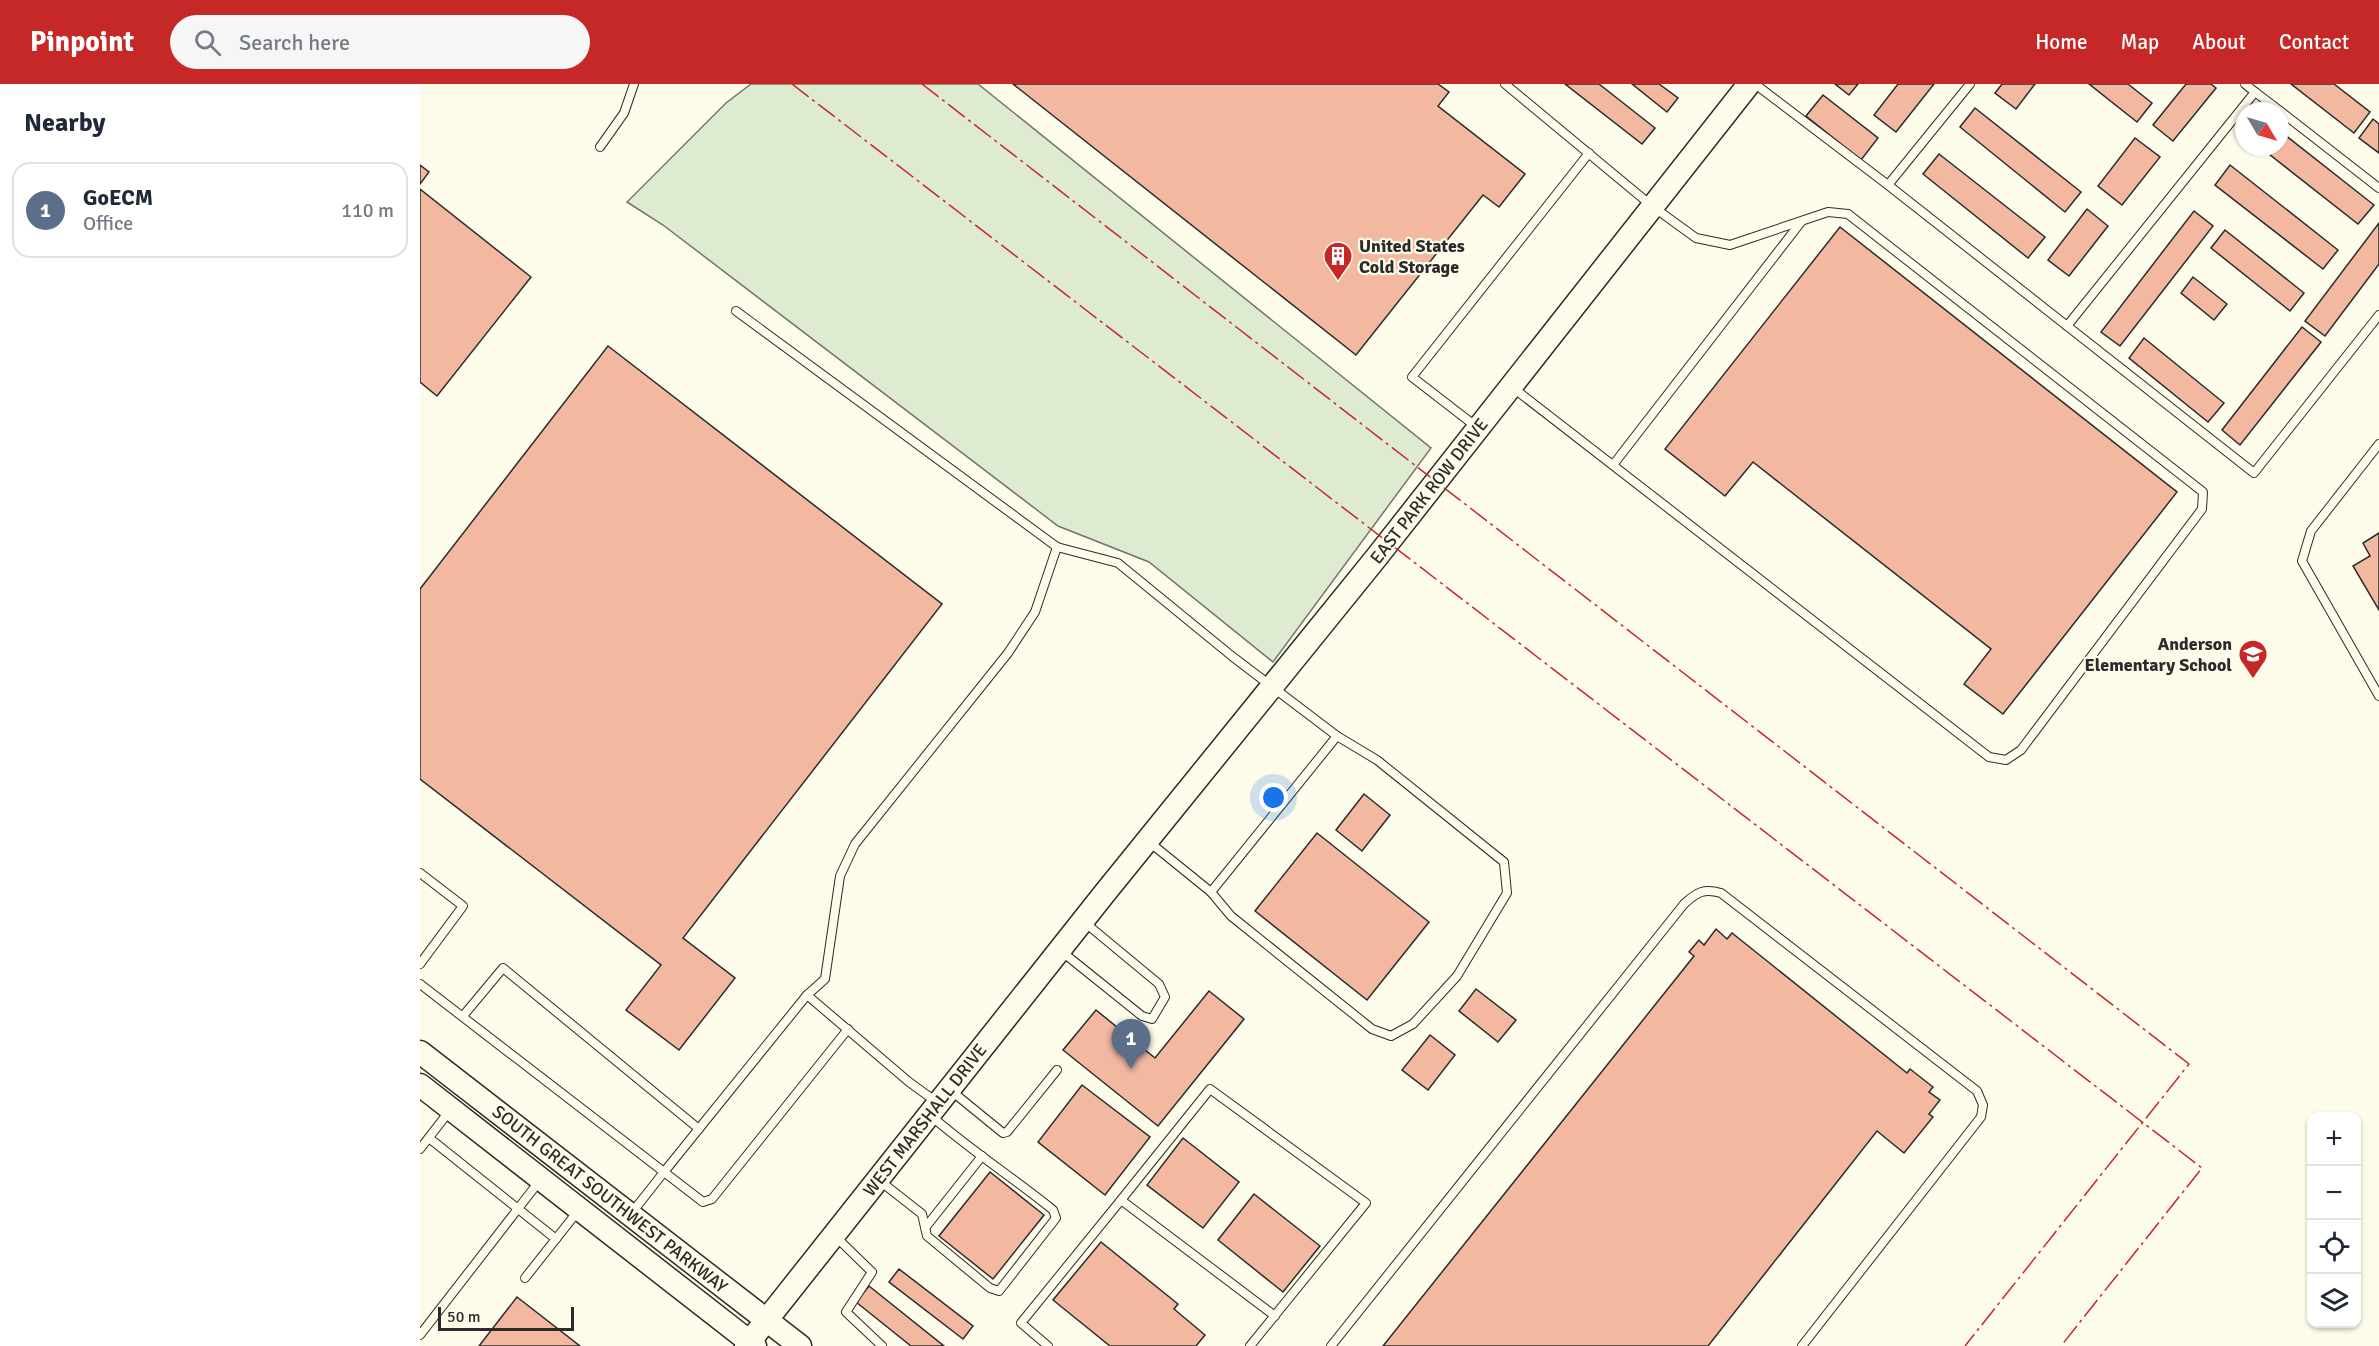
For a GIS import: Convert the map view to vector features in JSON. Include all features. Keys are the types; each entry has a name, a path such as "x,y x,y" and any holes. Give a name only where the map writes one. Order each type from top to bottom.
{"main road":[{"name":"EAST PARK ROW DRIVE","path":"1104,894 1478,428 1749,84"},
{"name":"WEST MARSHALL DRIVE","path":"750,1344 766,1320 1104,894"},
{"name":"SOUTH GREAT SOUTHWEST PARKWAY","path":"420,1052 800,1346"},
{"name":"SOUTH GREAT SOUTHWEST PARKWAY","path":"420,1085 580,1208 750,1344"}],"lane":[{"path":"600,147 624,112 634,84"},
{"path":"1505,84 1652,206 1696,238 1730,245 1828,213 1848,214 2203,492 2202,509 2021,750 2006,760 1989,757 1511,386"},
{"path":"1755,84 1888,185 2254,473 2379,315"},
{"path":"1888,185 1970,84"},
{"path":"2246,84 2268,102"},
{"path":"2067,326 2255,92"},
{"path":"2289,118 2379,188"},
{"path":"1478,428 1412,377 1589,153"},
{"path":"1613,465 1801,222"},
{"path":"736,311 1057,547 1118,563 1233,657 1273,685 1336,736 1377,760 1504,862 1507,893 1457,976 1413,1024 1391,1036 1372,1029 1231,916 1211,892 1147,840"},
{"path":"2379,444 2311,531 2302,561 2379,696"},
{"path":"630,1215 807,995 825,979 840,876 855,844 1024,629 1035,612 1057,547"},
{"path":"1211,892 1336,736"},
{"path":"420,873 463,906 420,964"},
{"path":"1331,1346 1684,904 1698,891 1710,889 1721,893 1977,1091 1983,1105 1981,1117 1802,1346"},
{"path":"1060,950 1142,1016 1152,1019 1166,997 1159,984 1082,921"},
{"path":"463,1016 503,968 699,1129"},
{"path":"420,984 703,1202 712,1198 848,1029"},
{"path":"807,995 909,1082 939,1102 1003,1132 1007,1132 1057,1070"},
{"path":"1048,1346 1021,1323 1210,1089 1366,1203 1250,1346"},
{"path":"878,1179 922,1214 927,1236 990,1288 999,1292 1056,1218 1053,1210 993,1162 972,1151 939,1102"},
{"path":"420,1149 451,1109"},
{"path":"429,1138 556,1239"},
{"path":"925,1228 982,1156"},
{"path":"420,1335 542,1179"},
{"path":"1121,1200 1275,1316"},
{"path":"525,1278 580,1208"},
{"path":"834,1235 872,1272 846,1312 882,1346"}],"green space":[{"path":"751,84 978,84 1431,448 1273,662 1149,562 1058,526 663,225 627,202 726,103"}],"building":[{"name":"United States Cold Storage","path":"1013,84 1438,84 1449,92 1438,106 1525,174 1499,207 1483,195 1356,355"},
{"path":"1565,84 1599,84 1655,128 1642,144"},
{"path":"1632,84 1659,84 1678,98 1667,112"},
{"path":"1835,84 1858,84 1849,95"},
{"path":"1898,84 1934,84 1896,132 1874,115"},
{"path":"2002,84 2035,84 2016,109 1995,93"},
{"path":"2089,84 2128,84 2152,103 2137,122"},
{"path":"2186,84 2211,84 2216,88 2173,141 2153,125"},
{"path":"2291,84 2334,84 2370,112 2354,133"},
{"path":"1823,95 1878,138 1861,160 1806,116"},
{"path":"1975,108 2081,192 2065,212 1960,127"},
{"path":"2373,119 2379,124 2379,153 2359,138"},
{"path":"2135,138 2160,157 2122,205 2098,186"},
{"path":"2289,138 2374,205 2358,224 2271,156 2289,156"},
{"path":"1939,154 2045,237 2028,258 1923,174"},
{"path":"420,165 429,172 420,184"},
{"path":"2230,165 2338,250 2323,269 2215,185"},
{"path":"420,189 531,277 437,396 420,382"},
{"path":"2087,209 2108,226 2069,276 2048,260"},
{"path":"2194,211 2213,226 2120,346 2101,332"},
{"path":"2379,223 2379,264 2325,336 2305,321"},
{"path":"1840,227 2177,492 2003,714 1964,684 1991,649 1753,462 1725,496 1665,449"},
{"path":"2225,230 2304,293 2290,311 2211,248"},
{"path":"2193,277 2227,304 2214,320 2181,293"},
{"path":"2302,327 2321,342 2240,445 2222,430"},
{"path":"2144,338 2224,403 2208,422 2129,358"},
{"path":"608,346 942,604 683,938 735,978 679,1050 626,1010 661,965 420,779 420,589"},
{"path":"2379,533 2379,610 2353,566 2370,556 2363,543"},
{"path":"1364,794 1390,815 1362,851 1336,830"},
{"path":"1317,833 1429,922 1367,1000 1255,911"},
{"path":"1716,929 1727,939 1732,933 1907,1073 1910,1069 1933,1087 1929,1092 1940,1100 1929,1114 1933,1117 1904,1153 1877,1131 1708,1346 1383,1346 1694,956 1689,952 1699,940 1704,945"},
{"path":"1476,989 1516,1020 1498,1042 1459,1011"},
{"path":"1209,991 1244,1019 1158,1126 1063,1050 1096,1010 1155,1058"},
{"path":"1430,1035 1455,1055 1428,1090 1402,1070"},
{"path":"1082,1085 1150,1137 1105,1195 1038,1142"},
{"path":"1183,1138 1239,1182 1203,1228 1147,1185"},
{"path":"990,1172 1044,1215 993,1279 939,1236"},
{"path":"1254,1194 1320,1246 1283,1292 1218,1240"},
{"path":"1101,1242 1178,1304 1174,1309 1205,1335 1196,1346 1110,1346 1053,1300"},
{"path":"899,1269 973,1326 963,1339 889,1282"},
{"path":"869,1286 944,1346 911,1346 856,1302"},
{"path":"517,1297 580,1346 479,1346"}],"power":[{"path":"792,84 2202,1168 2061,1346"},
{"path":"922,84 2189,1064 1965,1346"}],"place":[{"name":"United States Cold Storage","path":"1338,282"},
{"name":"Anderson Elementary School","path":"2253,680"},
{"name":"GoECM","path":"1131,1069"}]}
